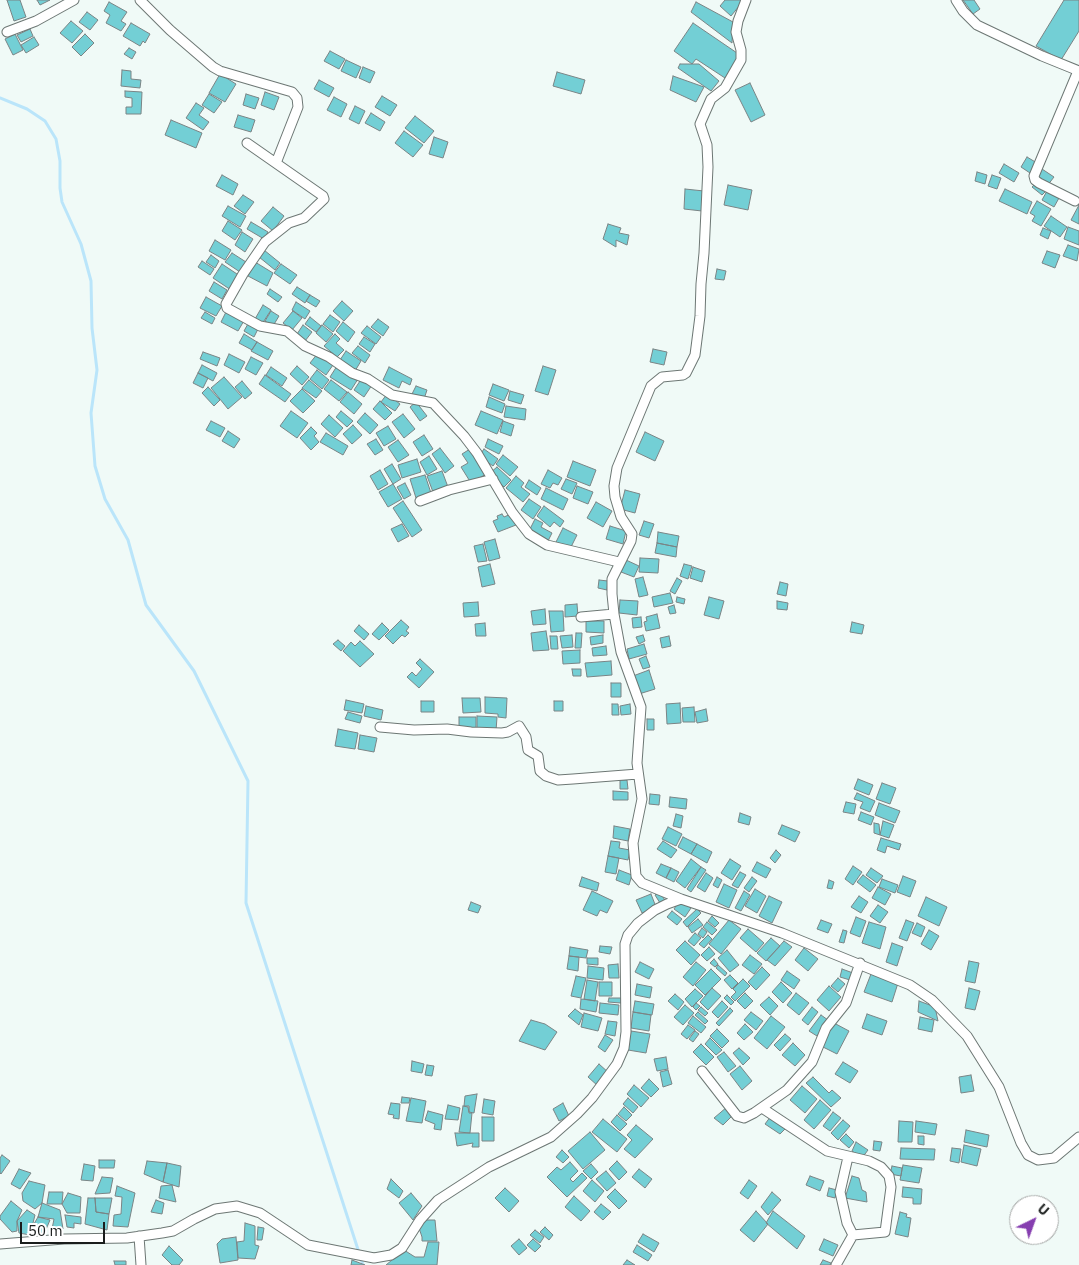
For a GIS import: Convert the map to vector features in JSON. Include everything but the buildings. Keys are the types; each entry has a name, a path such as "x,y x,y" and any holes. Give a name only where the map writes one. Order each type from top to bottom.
{"street":[{"path":"7,32 36,21 74,0"},
{"path":"140,0 170,30 213,67 220,71 292,92 297,98 298,107 276,163"},
{"path":"746,0 736,32 741,50 741,60 725,88 711,99 700,124 707,145 708,167 700,316 695,355 686,373 662,377 651,386 617,468 614,486 621,517 632,534 631,541 612,579 612,594 621,652 641,707 642,717 637,751 642,799 633,843 636,876 642,883 681,899 782,933 860,963 896,978 922,992 967,1036 999,1087 1021,1143 1028,1155 1038,1160 1054,1158 1079,1137"},
{"path":"956,0 963,11 977,25 1042,56 1079,71 1034,176 1035,180 1039,183 1075,201"},
{"path":"247,143 323,196 323,200 304,218 290,223 265,242 226,304 227,308 260,326 287,331 305,346 329,356 352,373 368,379 392,395 432,402 464,436 521,525 529,534 542,543 579,554 619,562"},
{"path":"420,501 449,490 493,479"},
{"path":"581,617 614,614"},
{"path":"380,727 502,733 518,726 526,737 528,748 538,756 540,772 546,776 558,780 638,774"},
{"path":"0,1244 64,1239 127,1238 168,1232 215,1210 237,1206 260,1213 308,1245 374,1258 387,1257 400,1250 420,1220 438,1200 489,1167 550,1137 577,1114 592,1098 617,1064 624,1048 626,1032 625,944 628,936 638,923 655,910 672,901 681,899"},
{"path":"702,1071 737,1116 746,1117 762,1108 787,1090 812,1062 826,1028 846,1003 860,963"},
{"path":"762,1108 827,1151 869,1161 881,1167 890,1176 885,1232 853,1235"},
{"path":"848,1157 840,1192 847,1223 853,1235"},
{"path":"836,1265 853,1235"},
{"path":"139,1236 141,1265"}],"waterway":[{"path":"0,98 27,109 45,121 56,139 60,161 62,202 81,244 91,281 92,328 97,370 91,413 95,466 105,499 128,540 146,605 194,671 248,781 246,903 363,1265"}]}
